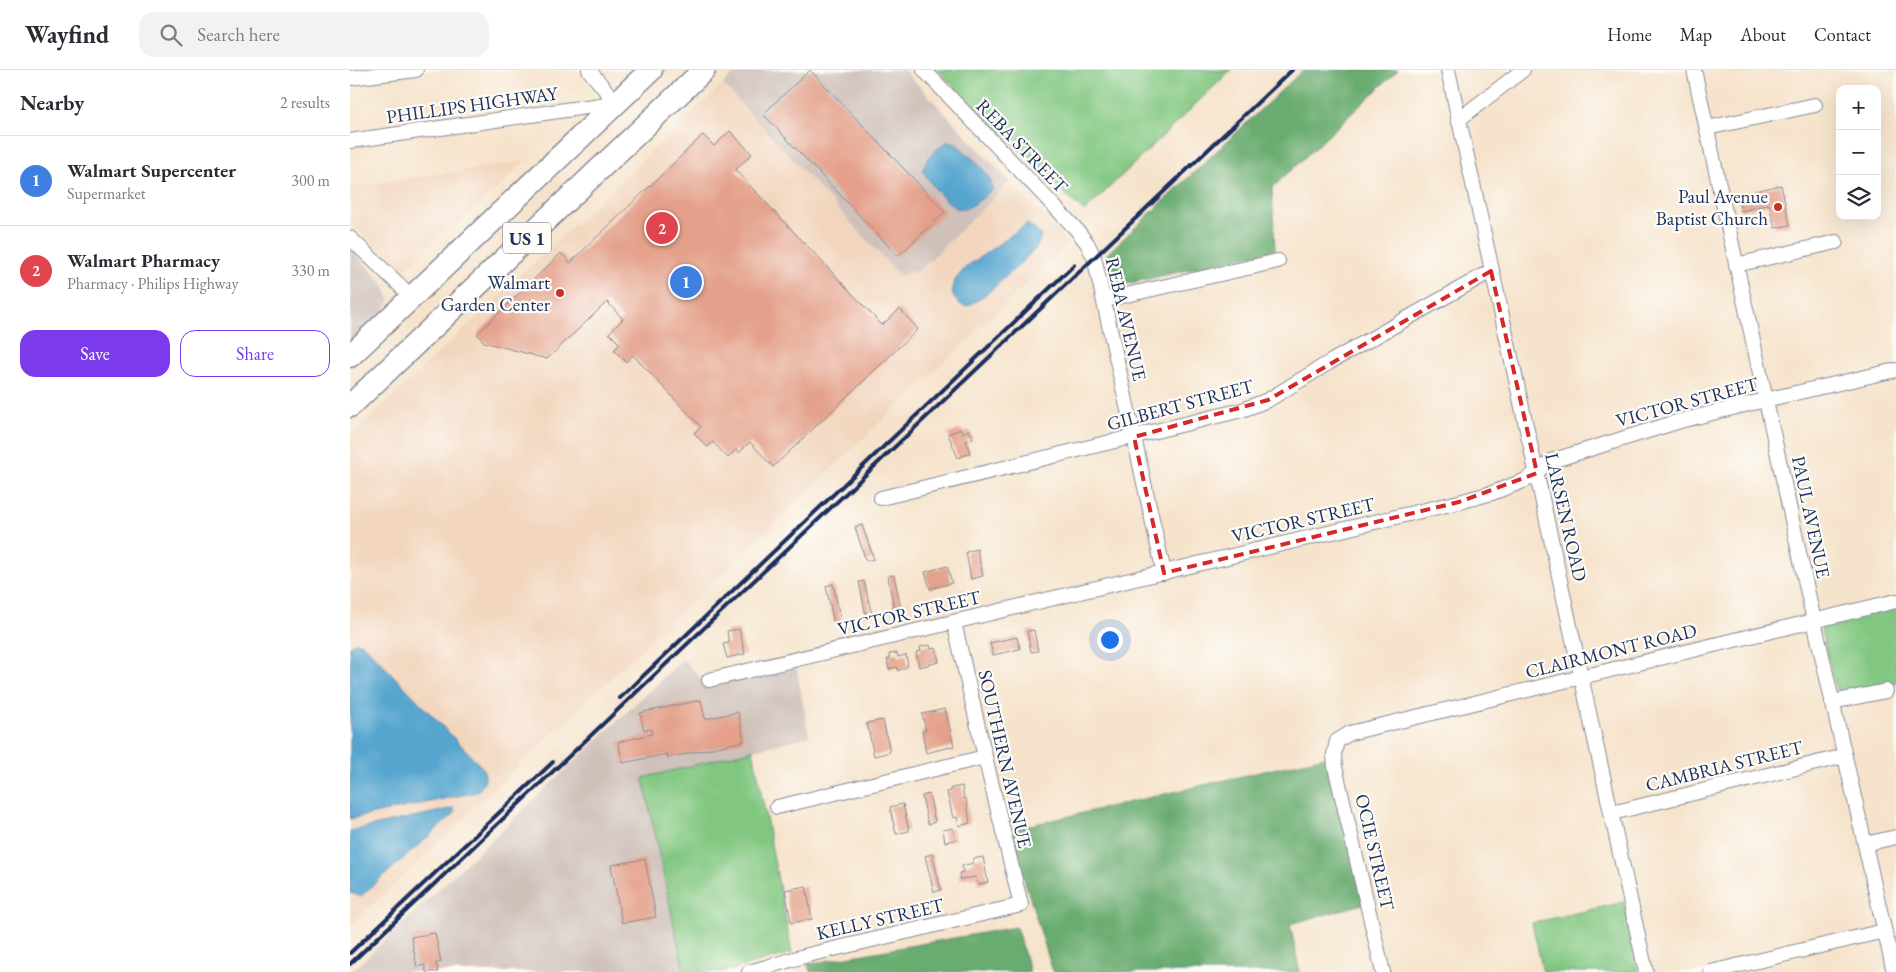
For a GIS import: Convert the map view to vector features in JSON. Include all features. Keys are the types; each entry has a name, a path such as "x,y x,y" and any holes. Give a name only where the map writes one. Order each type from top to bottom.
{"main road":[{"name":"US 1","path":"350,356 651,70"},
{"name":"US 1","path":"350,406 704,70"}],"street":[{"path":"350,78 416,70"},
{"path":"589,70 616,103"},
{"name":"REBA STREET","path":"924,70 1076,229 1090,250"},
{"name":"LARSEN ROAD","path":"1448,70 1490,271 1582,677 1646,972"},
{"path":"1458,120 1522,70"},
{"name":"PAUL AVENUE","path":"1694,70 1814,621 1894,972"},
{"name":"PHILLIPS HIGHWAY","path":"350,141 616,103"},
{"path":"1706,128 1815,104"},
{"path":"350,238 412,297"},
{"path":"1736,265 1836,242"},
{"name":"REBA AVENUE","path":"1090,250 1104,300 1164,572"},
{"path":"1104,300 1278,261"},
{"name":"GILBERT STREET","path":"880,498 1242,410 1268,400 1330,362 1490,271"},
{"name":"VICTOR STREET","path":"709,680 1459,502 1518,484 1551,461 1680,422 1896,370"},
{"name":"CLAIRMONT ROAD","path":"1337,741 1350,733 1896,601"},
{"name":"SOUTHERN AVENUE","path":"954,622 1021,905"},
{"path":"1832,702 1886,691"},
{"name":"OCIE STREET","path":"1337,741 1334,754 1335,767 1384,972"},
{"name":"CAMBRIA STREET","path":"1612,812 1845,756"},
{"path":"776,807 985,758"},
{"path":"1865,844 1896,836"},
{"name":"KELLY STREET","path":"749,972 808,955 1021,905"},
{"path":"1711,972 1884,930"}],"highlighted area":[{"path":"1491,271 1537,473 1459,502 1164,573 1134,437 1268,400"}],"shaded area":[{"path":"737,70 904,70 1010,182 920,270 900,276 723,84"},
{"path":"723,84 900,276 920,270 1010,182 1069,243 350,926 350,437"},
{"path":"525,161 457,226 447,228 402,273 350,221 350,187"},
{"path":"350,248 384,285 390,300 384,310 350,343"},
{"path":"683,659 707,685 796,665 809,736 643,778 684,972 351,972"}],"green space":[{"path":"937,70 1231,70 1084,212"},
{"path":"1303,70 1398,70 1272,188 1275,250 1113,287 1106,255"},
{"path":"1896,605 1896,683 1838,697 1821,630 1823,623"},
{"path":"753,750 792,953 723,972 684,972 643,778"},
{"path":"1329,756 1363,904 1290,924 1300,972 1053,972 1009,830"},
{"path":"1624,902 1638,972 1543,972 1532,923"},
{"path":"1016,927 1030,972 810,972 808,964"}],"water":[{"path":"947,142 954,142 983,169 991,182 993,189 967,208 958,208 946,200 923,171 929,158"},
{"path":"1027,224 1034,228 1041,236 1037,247 979,299 970,305 964,306 959,304 952,292 955,280 966,267"},
{"path":"356,642 363,644 482,767 485,780 477,792 350,819 350,646"},
{"path":"454,808 455,813 361,896 350,893 350,831"}],"building":[{"path":"810,70 945,212 898,256 763,114"},
{"path":"730,131 752,154 735,170 882,325 900,309 918,329 773,467 750,442 739,453 736,450 728,458 713,442 707,447 694,433 701,427 633,355 626,362 614,350 620,344 609,333 623,319 607,302 547,359 484,342 477,334 561,253 570,263 703,135 714,146"},
{"name":"Paul Avenue Baptist Church","path":"1781,185 1790,225 1775,228 1769,204 1741,211 1738,195"},
{"path":"961,429 963,433 969,430 973,438 966,441 970,453 958,458 948,434"},
{"path":"862,525 874,559 866,561 855,527"},
{"path":"977,549 983,576 971,579 966,552"},
{"path":"947,566 952,583 930,589 925,572"},
{"path":"894,575 901,608 894,610 888,576"},
{"path":"864,581 872,615 866,616 859,582"},
{"path":"833,584 841,621 834,623 826,586"},
{"path":"739,629 745,654 727,658 723,644 729,643 727,631"},
{"path":"1034,630 1038,651 1031,652 1027,631"},
{"path":"1017,637 1020,649 993,655 990,643"},
{"path":"930,645 931,649 936,648 939,662 919,667 916,652 921,651 920,647"},
{"path":"897,653 898,657 906,655 908,666 898,671 897,667 889,669 887,659 890,659 889,654"},
{"path":"701,700 705,719 738,712 744,741 668,758 667,754 623,763 618,742 652,734 651,729 644,730 640,713"},
{"path":"945,709 954,746 926,753 922,731 926,730 922,714"},
{"path":"883,720 890,752 874,756 867,723"},
{"path":"962,786 970,823 959,826 957,817 953,818 947,792 951,791 951,788"},
{"path":"929,794 935,822 928,824 922,796"},
{"path":"903,804 909,831 896,834 890,807"},
{"path":"953,828 955,840 945,842 943,830"},
{"path":"932,854 941,890 934,892 925,856"},
{"path":"983,857 988,882 978,885 976,877 960,879 959,873 963,872 962,866 973,863 973,859"},
{"path":"645,859 656,917 622,923 611,865"},
{"path":"806,886 812,919 791,923 785,890"},
{"path":"435,933 441,962 436,963 438,972 426,972 425,965 417,967 411,937"}],"railway":[{"path":"350,964 1292,70"},
{"path":"620,698 1074,265"},
{"path":"350,953 553,762"}],"place":[{"name":"Paul Avenue Baptist Church","path":"1778,207"},
{"name":"Walmart Pharmacy","path":"662,228"},
{"name":"Walmart Supercenter","path":"686,282"},
{"name":"Walmart Garden Center","path":"560,293"}]}
